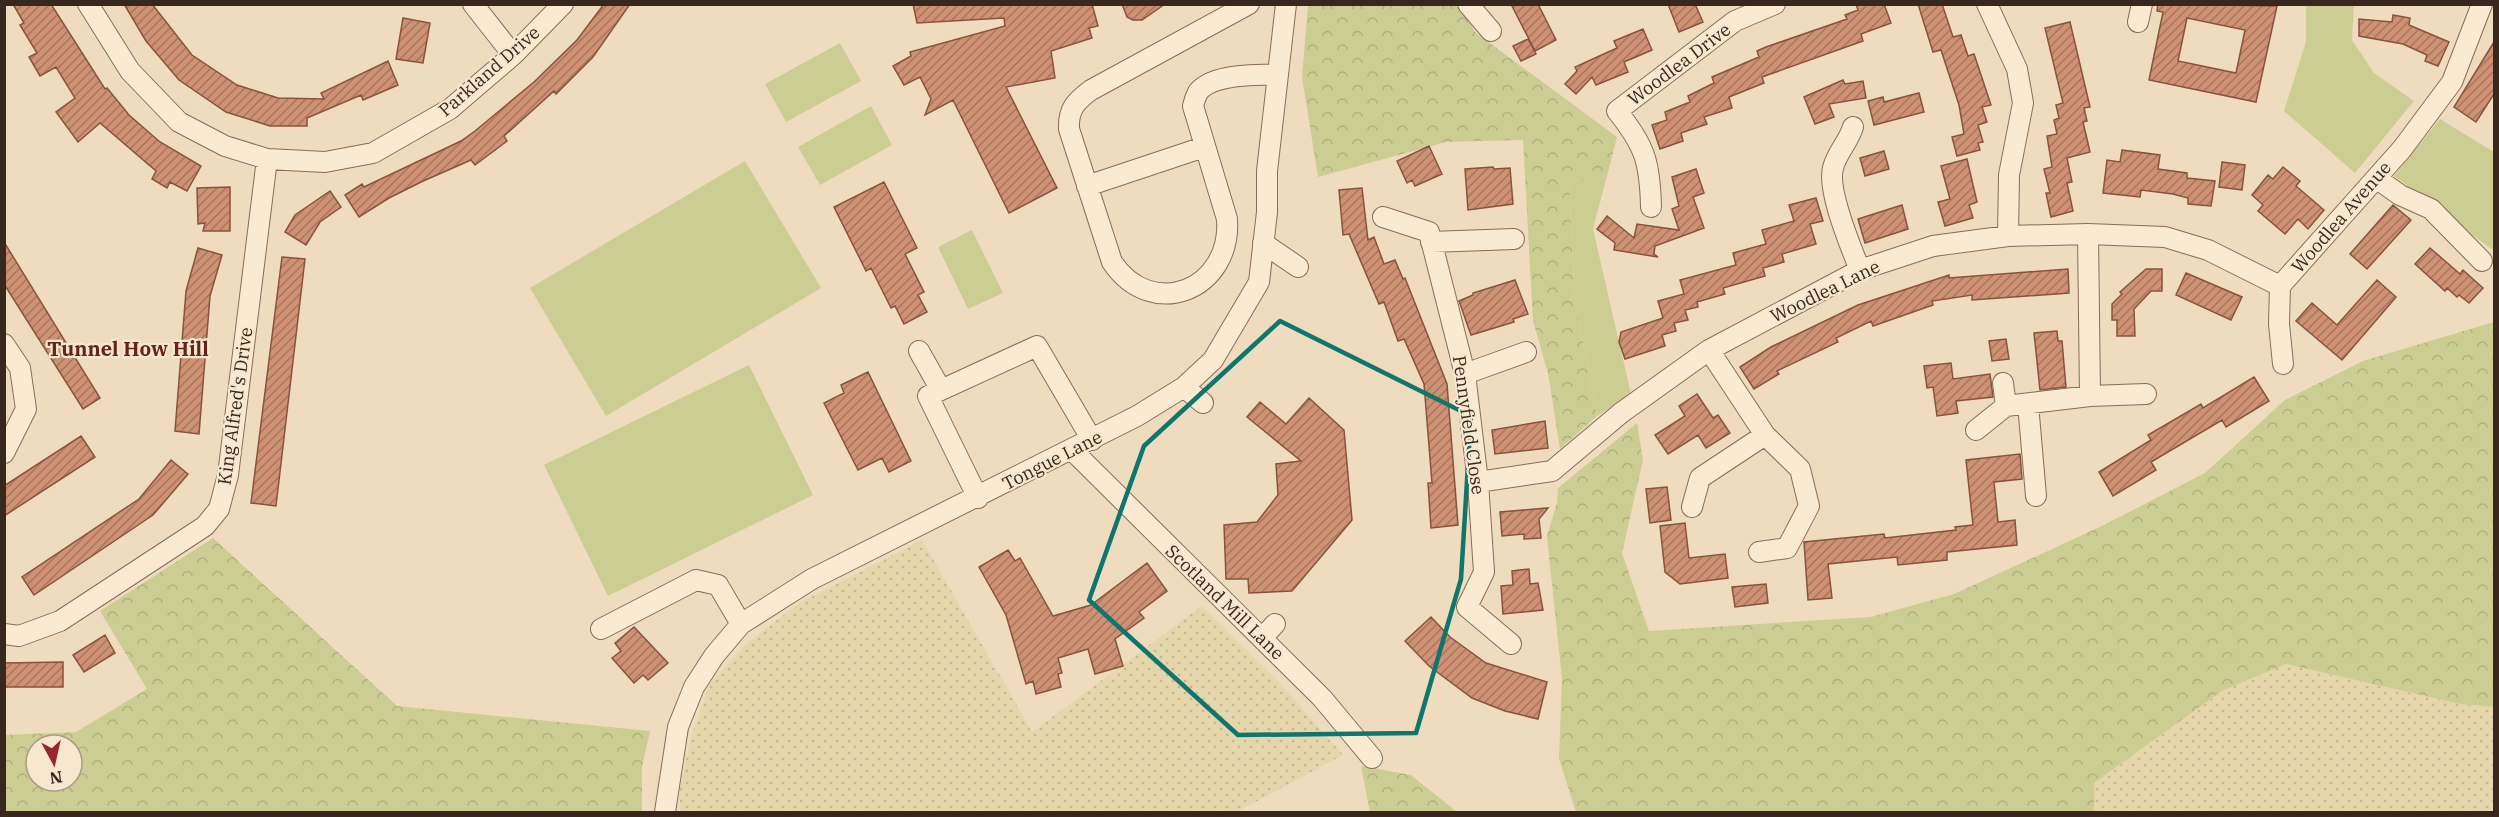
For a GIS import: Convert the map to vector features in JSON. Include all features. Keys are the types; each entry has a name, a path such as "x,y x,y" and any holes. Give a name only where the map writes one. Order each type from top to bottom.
{"street":[{"name":"Parkland Drive","path":"88,4 130,71 179,122 225,146 267,159 325,162 373,153 450,109 513,55 563,4"},
{"path":"473,4 513,55"},
{"path":"1249,4 1109,80 1076,101 1068,115 1069,129 1112,262 1121,276 1151,292 1169,294 1193,286 1211,274 1223,257 1228,238 1227,219 1193,106 1199,91 1214,82 1252,74 1278,75"},
{"name":"Tongue Lane","path":"665,813 678,727 694,687 714,656 741,624 812,579 1092,440 1184,387 1214,360 1259,282 1267,212 1267,171 1286,4"},
{"path":"1468,4 1491,31"},
{"name":"Woodlea Drive","path":"1650,207 1646,157 1638,136 1617,111 1731,13 1775,4"},
{"path":"1987,4 2017,69 2023,103 2009,174 2008,236"},
{"name":"Woodlea Avenue","path":"2280,286 2402,149 2452,82 2482,4"},
{"path":"1853,127 1848,143 1840,151 1832,169 1843,228 1860,270"},
{"path":"1087,186 1204,147"},
{"name":"King Alfred's Drive","path":"4,634 19,636 60,621 205,526 219,509 228,475 267,159"},
{"path":"2376,178 2400,195 2431,209 2482,261"},
{"path":"1383,217 1429,232 1431,242 1514,239"},
{"path":"2088,234 2090,396"},
{"name":"Woodlea Lane","path":"1478,482 1552,471 1621,413 1709,350 1860,270 1933,246 2008,236 2088,234 2165,237 2208,250 2280,286"},
{"name":"Pennyfield Close","path":"1431,242 1465,374 1478,482 1484,572 1467,607 1511,644"},
{"path":"1263,243 1298,267"},
{"path":"2280,286 2279,324 2283,364"},
{"path":"4,344 20,368 26,409 4,453"},
{"path":"978,498 928,396 1037,345 1092,440"},
{"path":"1709,350 1765,435 1800,469 1809,506 1788,548 1759,552"},
{"path":"919,351 940,390"},
{"path":"1465,374 1526,352"},
{"path":"2003,383 2006,406"},
{"path":"1184,387 1203,403"},
{"path":"1976,430 2006,406 2090,396 2146,394"},
{"path":"2028,404 2036,496"},
{"path":"1692,507 1700,478 1765,435"},
{"name":"Scotland Mill Lane","path":"1072,450 1268,631 1372,758"},
{"path":"601,629 696,580 718,585 741,624"}],"highlighted area":[{"path":"1280,321 1471,416 1461,579 1416,733 1238,735 1089,600 1144,446"}],"shaded area":[{"path":"922,540 1032,732 1202,606 1278,681 1343,755 1237,812 680,812 680,789 691,737 709,685 745,645 799,603"},
{"path":"2286,664 2460,704 2494,707 2494,812 2094,812 2094,783 2222,691"}],"green space":[{"path":"1308,5 1459,5 1475,32 1617,137 1607,176 1569,182 1575,301 1597,416 1560,449 1548,373 1533,321 1523,140 1446,142 1318,177 1302,77"},
{"path":"2306,5 2354,5 2352,40 2374,73 2414,101 2355,173 2284,111 2306,42"},
{"path":"840,43 861,81 786,122 765,84"},
{"path":"871,106 892,145 820,185 798,147"},
{"path":"2440,119 2494,152 2494,251 2394,176"},
{"path":"745,161 821,288 606,416 530,288"},
{"path":"1607,176 1593,229 1631,394 1597,416 1575,301 1569,182"},
{"path":"972,230 1003,293 968,309 938,247"},
{"path":"2494,322 2494,707 2460,704 2286,664 2222,691 2094,783 2094,812 1576,812 1559,759 1562,679 1547,536 1557,503 1558,488 1637,423 1643,460 1622,553 1649,631 1870,617 1954,594 2102,526 2205,473 2285,400 2363,361"},
{"path":"749,365 813,495 608,596 544,465"},
{"path":"213,538 397,706 650,731 642,767 642,812 5,812 5,735 24,734 24,793 84,793 84,733 52,733 76,732 147,689 100,611"},
{"path":"1361,766 1411,775 1457,812 1370,812"}],"building":[{"path":"13,4 51,4 105,89 107,88 129,115 160,142 201,166 187,191 170,182 167,188 152,179 156,171 100,123 78,142 56,112 75,98 56,67 40,76 29,57 37,53 20,25 24,23"},
{"path":"124,4 152,4 192,55 237,85 278,98 324,99 321,93 388,61 398,85 363,100 361,95 307,118 307,126 270,126 226,112 179,80 146,41"},
{"path":"604,4 630,4 593,57 556,94 554,91 504,136 507,141 475,165 471,160 421,182 359,217 345,195 362,184 364,187 461,141 475,131 534,82 577,40"},
{"path":"913,4 1092,4 1098,26 1089,28 1092,38 1051,51 1055,78 1006,87 1057,188 1009,213 953,100 925,115 931,99 920,77 904,85 893,66 911,56 910,52 1005,26 1004,18 917,23"},
{"path":"1122,4 1165,4 1142,20 1133,20 1127,17"},
{"path":"1511,4 1538,4 1556,40 1535,51"},
{"path":"1668,4 1695,4 1703,22 1679,32"},
{"path":"1856,4 1884,4 1891,23 1861,34 1863,41 1762,77 1764,83 1729,97 1732,108 1704,117 1707,124 1681,133 1683,141 1660,149 1652,125 1667,120 1665,112 1690,102 1688,96 1714,83 1712,77 1759,57 1757,51 1766,47 1847,19 1845,15 1858,10"},
{"path":"1918,4 1942,4 1953,37 1961,35 1968,56 1974,54 1991,105 1982,107 1987,122 1978,125 1983,142 1978,143 1980,150 1957,156 1952,137 1964,134 1959,105 1941,50 1933,52"},
{"path":"2158,4 2277,6 2256,102 2149,80 2163,12 2157,11","holes":["2187,18 2245,30 2236,73 2178,61"]},
{"path":"2393,15 2410,18 2409,25 2449,42 2438,66 2425,61 2427,55 2403,44 2359,36 2359,19 2392,22"},
{"path":"403,18 430,23 423,63 396,59"},
{"path":"2070,22 2090,107 2084,108 2087,121 2083,122 2090,152 2067,158 2072,182 2067,183 2073,211 2051,217 2046,193 2050,193 2044,169 2052,167 2047,136 2057,134 2054,120 2059,118 2056,105 2063,103 2045,28"},
{"path":"1643,29 1652,50 1624,62 1628,72 1596,85 1592,77 1576,94 1565,84 1577,71 1575,67 1617,48 1614,41"},
{"path":"1528,39 1536,54 1521,61 1513,46"},
{"path":"2494,42 2494,94 2476,122 2454,107"},
{"path":"1843,80 1845,84 1863,81 1866,98 1829,104 1834,117 1815,124 1804,97"},
{"path":"1919,93 1924,112 1874,125 1868,101 1883,97 1884,102"},
{"path":"1429,146 1442,174 1415,186 1412,180 1407,183 1397,161"},
{"path":"2122,150 2160,155 2158,169 2187,173 2187,178 2215,181 2211,206 2188,204 2188,198 2173,194 2141,190 2140,197 2103,193 2107,160 2120,162"},
{"path":"1884,151 1889,169 1865,176 1860,158"},
{"path":"1967,159 1977,202 1969,205 1973,218 1945,226 1938,202 1950,199 1941,166"},
{"path":"2222,162 2245,165 2242,190 2219,187"},
{"path":"1493,167 1494,169 1510,168 1513,204 1468,210 1465,169"},
{"path":"2283,167 2300,181 2296,186 2324,210 2308,229 2298,219 2285,234 2258,211 2263,205 2252,195 2268,175 2273,179"},
{"path":"1696,169 1704,193 1693,197 1704,228 1655,246 1654,254 1658,257 1614,250 1615,243 1597,229 1607,216 1634,238 1637,224 1679,230 1672,209 1679,206 1672,177"},
{"path":"884,182 917,248 905,254 924,292 918,295 927,312 904,324 895,306 891,308 871,268 866,271 834,207"},
{"path":"230,187 230,231 203,231 205,223 198,224 197,188"},
{"path":"1362,188 1368,240 1374,237 1384,264 1395,260 1403,279 1405,278 1447,384 1458,525 1431,528 1428,483 1432,483 1424,384 1404,339 1398,341 1384,302 1379,304 1349,234 1343,235 1339,190"},
{"path":"330,191 341,207 320,222 306,245 285,232 295,215"},
{"path":"1816,198 1823,221 1810,224 1816,244 1782,254 1784,262 1763,268 1765,276 1723,288 1725,294 1697,302 1698,307 1685,310 1688,320 1674,323 1676,331 1662,335 1665,346 1625,359 1619,342 1621,332 1663,318 1658,301 1684,294 1680,280 1736,265 1733,253 1766,244 1762,230 1794,221 1789,205"},
{"path":"1902,205 1908,229 1865,243 1858,219"},
{"path":"2393,205 2411,220 2367,269 2350,254"},
{"path":"4,242 100,398 83,409 4,284"},
{"path":"198,248 222,255 210,296 199,434 175,431 186,291"},
{"path":"2430,248 2460,274 2463,270 2483,288 2469,303 2459,295 2457,297 2447,288 2445,291 2415,264"},
{"path":"282,257 305,259 276,506 251,503"},
{"path":"2068,269 2069,293 1972,300 1972,295 1932,301 1933,305 1873,326 1871,321 1836,338 1838,342 1777,371 1779,374 1754,389 1740,367 1771,347 1858,305 1949,275 1949,278"},
{"path":"2146,269 2162,269 2162,291 2151,291 2134,309 2135,336 2117,336 2117,320 2112,320 2112,304 2122,294 2120,292"},
{"path":"2186,273 2242,297 2231,320 2176,295"},
{"path":"1515,280 1528,314 1513,319 1514,322 1471,335 1459,301 1473,293"},
{"path":"2377,280 2396,297 2342,360 2296,321 2312,303 2337,325"},
{"path":"2057,331 2058,341 2062,341 2066,387 2040,390 2034,333"},
{"path":"2006,339 2009,359 1992,361 1989,341"},
{"path":"1951,363 1953,379 1990,374 1993,397 1956,401 1958,413 1937,416 1933,387 1927,388 1924,366"},
{"path":"868,372 911,461 889,472 882,458 858,470 824,403 844,393 841,385"},
{"path":"2254,377 2269,401 2226,427 2222,420 2151,462 2156,470 2113,496 2099,472 2151,440 2148,435 2201,404 2203,408"},
{"path":"1697,394 1713,418 1718,415 1730,433 1706,448 1698,435 1668,454 1655,435 1685,416 1679,406"},
{"path":"1309,398 1344,430 1352,520 1292,591 1249,593 1248,579 1226,579 1224,525 1257,522 1278,495 1276,464 1301,461 1247,417 1260,402 1286,424"},
{"path":"1545,421 1548,448 1495,454 1492,430"},
{"path":"81,436 95,457 4,516 4,486"},
{"path":"2020,454 2022,479 1994,482 1998,522 2015,520 2017,545 1947,552 1947,560 1898,565 1897,557 1828,564 1832,598 1808,600 1804,542 1884,534 1885,538 1956,530 1955,527 1973,525 1966,460"},
{"path":"171,460 188,474 153,515 34,595 22,577 139,499"},
{"path":"1667,487 1671,520 1650,523 1646,489"},
{"path":"1548,508 1539,519 1541,538 1524,539 1524,534 1502,536 1500,512"},
{"path":"1685,523 1689,558 1725,554 1728,578 1680,584 1665,572 1660,526"},
{"path":"1008,550 1015,561 1020,558 1053,616 1091,605 1147,563 1167,591 1139,612 1144,618 1115,639 1123,666 1095,674 1088,649 1058,658 1062,673 1058,674 1061,687 1036,694 1033,681 1026,684 1006,615 979,567"},
{"path":"1529,569 1530,584 1538,583 1543,610 1503,614 1501,586 1513,585 1512,571"},
{"path":"1766,584 1768,603 1735,607 1732,587"},
{"path":"1431,617 1450,637 1486,663 1547,682 1538,719 1505,711 1472,698 1429,666 1405,641"},
{"path":"634,627 668,663 648,680 643,675 634,683 612,658 621,651 615,643"},
{"path":"105,635 115,653 84,672 73,655"},
{"path":"63,662 63,687 4,687 4,663"}],"district":[{"name":"Tunnel How Hill","path":"128,348"}]}
